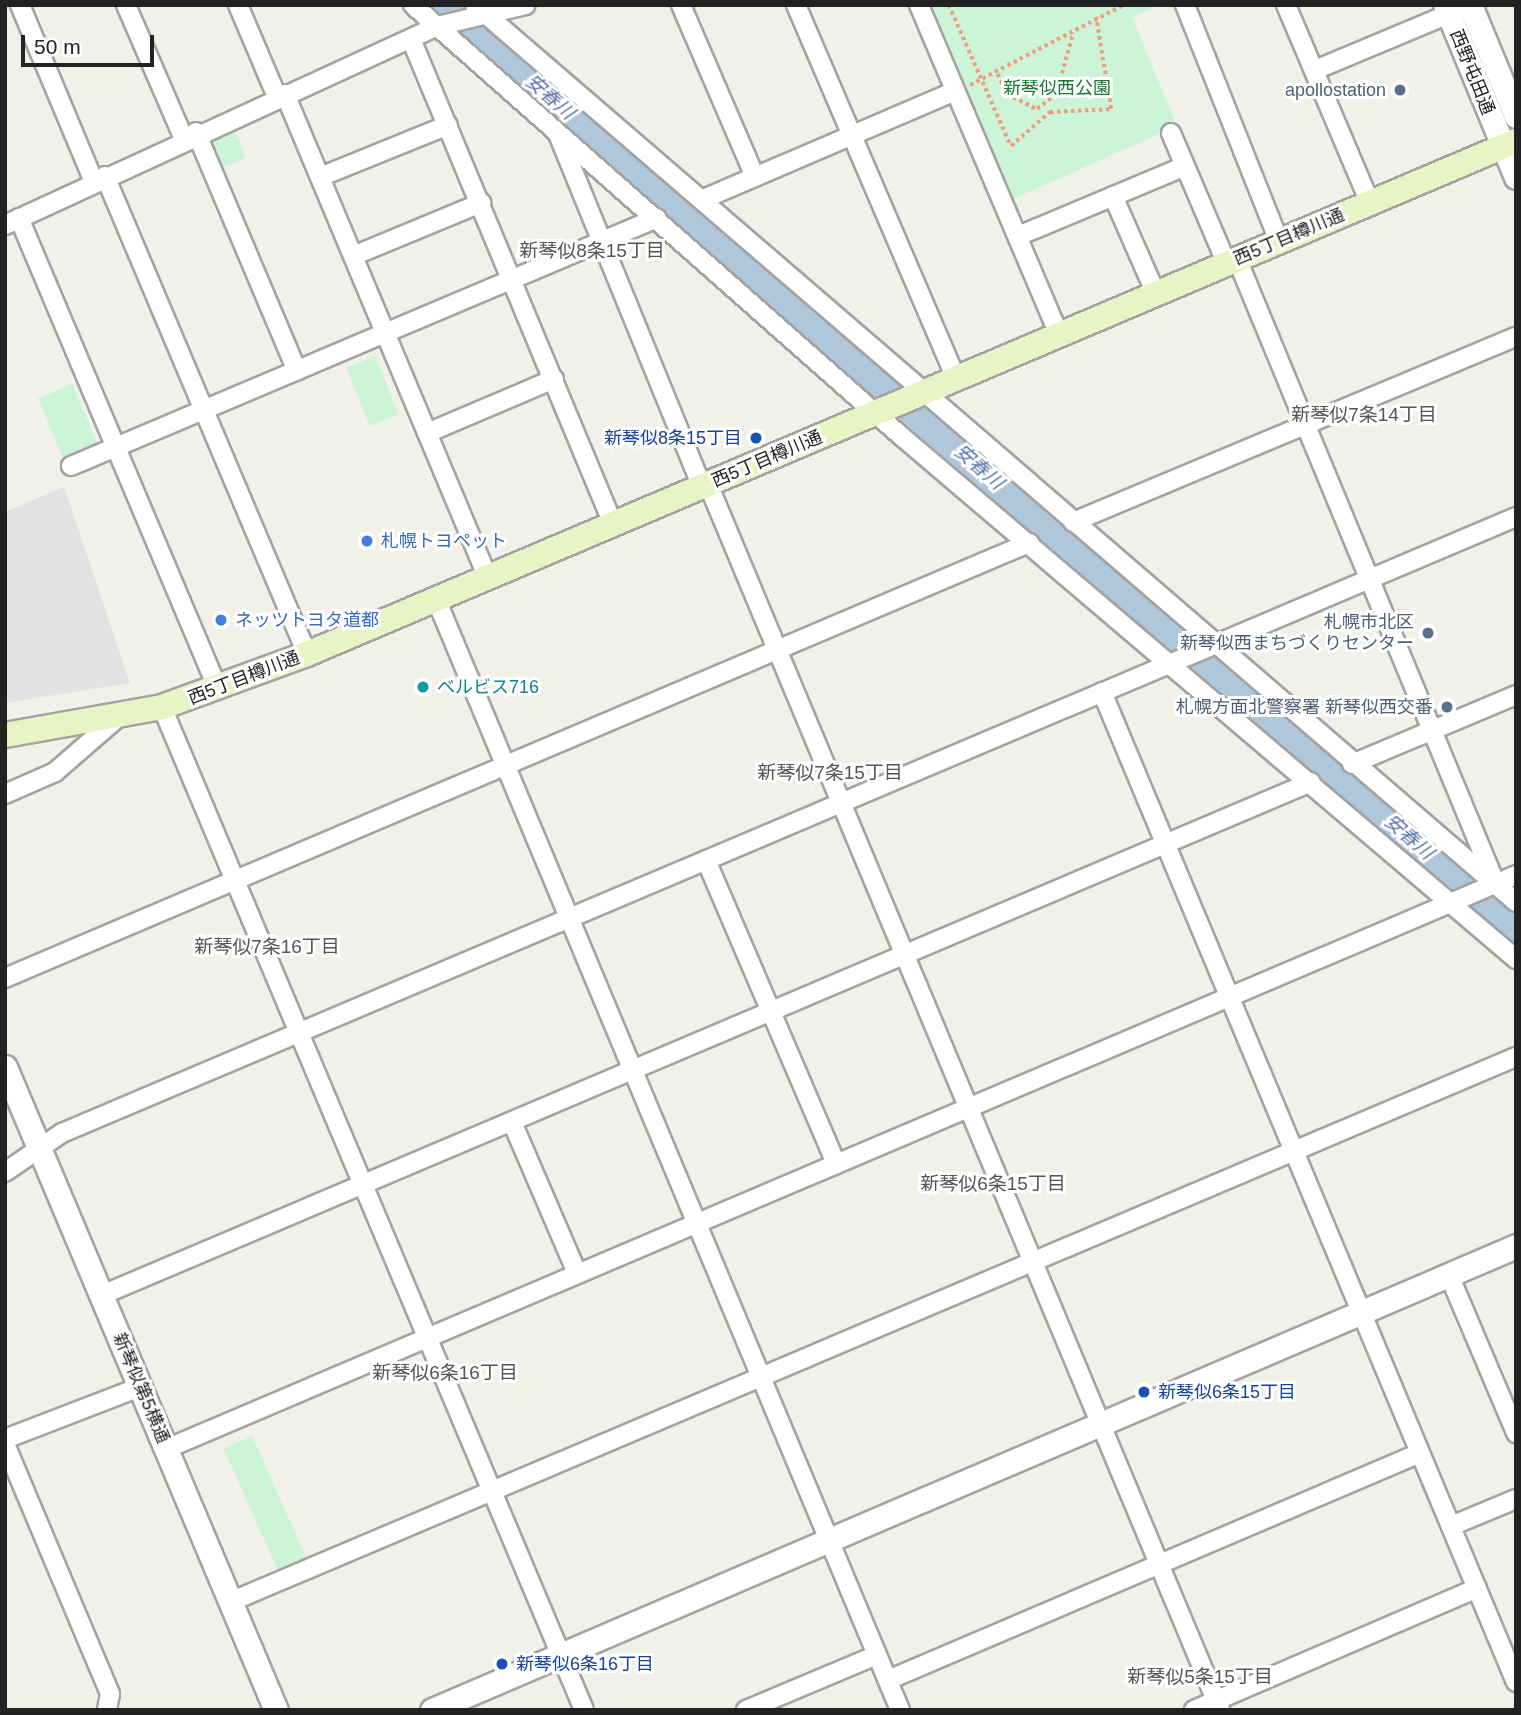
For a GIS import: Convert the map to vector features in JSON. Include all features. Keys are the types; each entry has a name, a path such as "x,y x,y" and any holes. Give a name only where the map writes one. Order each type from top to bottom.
{"main road":[{"name":"西5丁目樽川通","path":"5,735 116,719 218,689 488,578 1509,144"}],"street":[{"path":"20,5 204,410 307,654"},
{"path":"126,5 190,136 297,370"},
{"path":"238,5 320,177 488,578"},
{"path":"414,5 442,25 556,130 882,410 1029,543 1176,660 1311,782 1457,901 1516,959"},
{"path":"218,689 116,445 12,221 190,136 442,25 478,11 526,5"},
{"path":"681,5 755,177"},
{"path":"796,5 956,378"},
{"path":"919,5 1059,335"},
{"path":"1185,5 1279,242"},
{"path":"1286,5 1370,203"},
{"path":"1315,70 1461,7"},
{"name":"西野屯田通","path":"1461,7 1516,116"},
{"name":"西野屯田通","path":"1461,7 1509,144 1516,177"},
{"path":"478,11 701,200 917,395 1073,522 1210,645 1490,886 1516,902"},
{"path":"411,39 613,524"},
{"path":"701,200 955,91"},
{"path":"320,177 448,125"},
{"path":"556,130 1218,1705"},
{"path":"1171,132 1306,426 1371,579 1433,730 1490,886"},
{"path":"1018,236 1185,166"},
{"path":"1113,196 1156,294"},
{"path":"353,256 481,203"},
{"path":"71,466 657,218"},
{"path":"1073,522 1516,337"},
{"path":"426,433 554,379"},
{"path":"5,1172 41,1150 62,1133 1516,517"},
{"path":"5,978 505,763 1029,543"},
{"path":"436,599 900,1710"},
{"path":"1102,692 1516,1682"},
{"path":"1352,765 1516,695"},
{"path":"162,707 584,1710"},
{"path":"5,794 55,772 116,719"},
{"path":"102,1295 1311,782"},
{"path":"706,860 836,1164"},
{"path":"166,1449 1516,875"},
{"path":"230,1602 1293,1149 1516,1057"},
{"name":"新琴似第5横通","path":"5,1067 276,1710"},
{"path":"512,1122 577,1273"},
{"path":"432,1710 1516,1246"},
{"path":"1449,1275 1516,1433"},
{"path":"107,1710 110,1694 5,1441 140,1387"},
{"path":"888,1680 1159,1567 1420,1453"},
{"path":"1451,1526 1516,1499"},
{"path":"1194,1710 1218,1705 1477,1588"},
{"path":"746,1710 877,1655"}],"path":[{"path":"948,5 979,82 1011,146 1050,112 1111,109 1096,18"},
{"path":"979,82 1124,5"},
{"path":"998,74 1007,94 1037,109 1056,93 1074,31"}],"green space":[{"name":"新琴似西公園","path":"932,5 1160,5 1132,17 1177,126 1013,199"},
{"path":"235,131 246,158 217,170 206,143"},
{"path":"375,356 399,414 370,426 346,368"},
{"path":"72,384 98,445 64,459 38,398"},
{"path":"252,1436 307,1559 279,1572 224,1449"}],"shaded area":[{"path":"64,487 130,683 5,703 5,512"}],"waterway":[{"name":"安春川","path":"443,5 1516,928"}],"place":[{"name":"apollostation","path":"1400,90"},
{"name":"新琴似8条15丁目","path":"756,438"},
{"name":"札幌トヨペット","path":"367,541"},
{"name":"ネッツトヨタ道都","path":"221,620"},
{"name":"札幌市北区 新琴似西まちづくりセンター","path":"1428,633"},
{"name":"ベルビス716","path":"423,687"},
{"name":"札幌方面北警察署 新琴似西交番","path":"1447,707"},
{"name":"新琴似6条15丁目","path":"1144,1392"},
{"name":"新琴似6条16丁目","path":"502,1664"}],"district":[{"name":"新琴似8条15丁目","path":"592,251"},
{"name":"新琴似7条14丁目","path":"1364,415"},
{"name":"新琴似7条15丁目","path":"830,773"},
{"name":"新琴似7条16丁目","path":"267,947"},
{"name":"新琴似6条15丁目","path":"993,1184"},
{"name":"新琴似6条16丁目","path":"445,1373"},
{"name":"新琴似5条15丁目","path":"1200,1677"}]}
